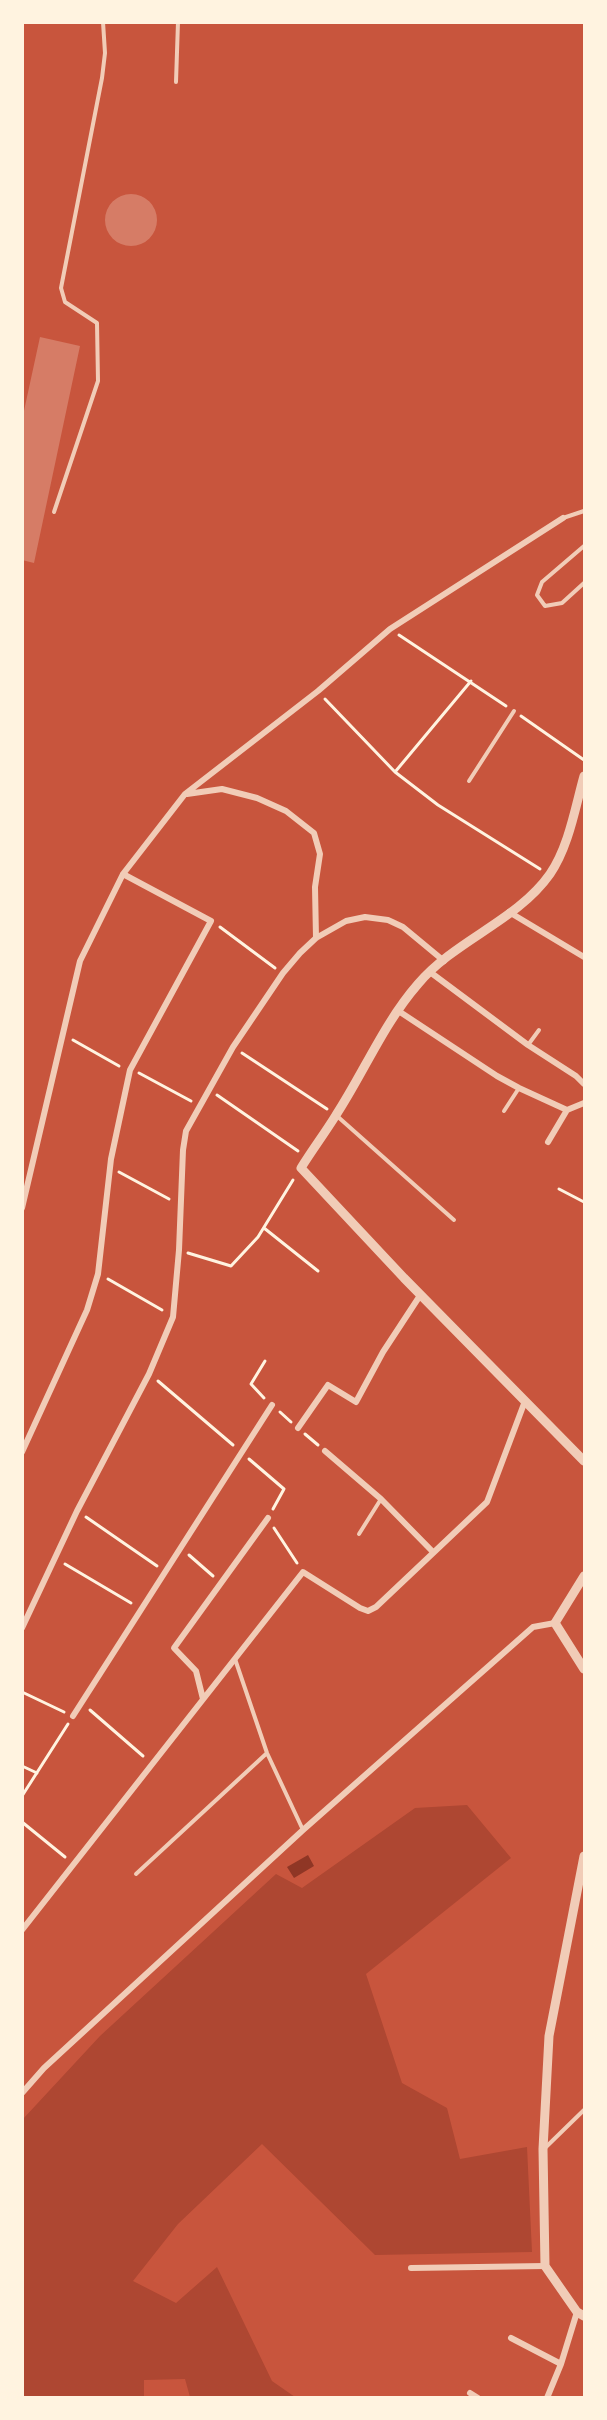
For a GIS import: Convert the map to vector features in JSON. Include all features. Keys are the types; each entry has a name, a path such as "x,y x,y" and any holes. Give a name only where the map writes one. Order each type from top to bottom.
{"street":[{"path":"22,1208 80,961 123,874 185,794 318,691 390,629 563,518"},
{"path":"585,776 561,855 550,874 532,895 430,972 397,1010 336,1115 301,1168 585,1461"},
{"path":"185,794 222,789 257,798 285,811 314,833 320,854 315,887 316,938"},
{"path":"22,1452 87,1310 98,1274 110,1167 130,1070 211,921 123,874"},
{"path":"509,912 585,957"},
{"path":"22,1628 77,1511 149,1374 173,1317 186,1131 233,1047 283,973 316,938 346,921 365,917 388,920 403,927 444,961"},
{"path":"430,972 585,1084"},
{"path":"397,1010 519,1088 567,1110"},
{"path":"548,1142 567,1110 585,1103"},
{"path":"298,1428 328,1385 356,1402 383,1352 421,1294"},
{"path":"22,1930 303,1572 360,1608 368,1611 376,1607 487,1502 525,1401"},
{"path":"73,1716 272,1406"},
{"path":"325,1451 381,1499 433,1552"},
{"path":"203,1699 196,1671 174,1648 268,1518"},
{"path":"22,2093 44,2068 303,1830 533,1627 555,1623 585,1576"},
{"path":"555,1623 585,1669"},
{"path":"547,2397 581,2314 545,2266 543,2149 549,2036 585,1856"},
{"path":"411,2268 545,2266"},
{"path":"511,2338 561,2364"},
{"path":"470,2393 478,2397"}],"lane":[{"path":"54,512 99,381 97,323 65,302 61,288 102,78 105,52 103,22"},
{"path":"176,82 178,22"},
{"path":"563,518 585,511"},
{"path":"585,546 542,582 537,595 545,606 561,603 585,583"},
{"path":"469,781 514,711"},
{"path":"528,1045 539,1030"},
{"path":"504,1111 519,1088"},
{"path":"336,1115 454,1220"},
{"path":"359,1534 381,1499"},
{"path":"234,1659 267,1753 303,1830"},
{"path":"136,1874 267,1753"},
{"path":"543,2149 585,2110"}],"path":[{"path":"390,629 471,681 585,760"},
{"path":"395,772 471,681"},
{"path":"318,691 395,772 438,805 550,874"},
{"path":"211,921 283,973"},
{"path":"63,1035 199,1106"},
{"path":"233,1047 336,1115"},
{"path":"208,1089 308,1157"},
{"path":"110,1167 180,1205"},
{"path":"179,1250 231,1266 264,1228 301,1168"},
{"path":"559,1189 585,1202"},
{"path":"264,1228 318,1271"},
{"path":"98,1274 173,1317"},
{"path":"265,1361 251,1384 272,1406 325,1451"},
{"path":"149,1374 284,1489 268,1518 303,1572"},
{"path":"77,1511 166,1572"},
{"path":"181,1548 221,1583"},
{"path":"56,1558 141,1609"},
{"path":"22,1692 73,1716 22,1796"},
{"path":"81,1702 152,1764"},
{"path":"22,1766 37,1773"},
{"path":"22,1822 73,1865"}],"shaded area":[{"path":"467,1805 511,1858 366,1974 402,2083 447,2108 460,2159 527,2147 532,2252 375,2255 262,2144 178,2224 133,2281 176,2303 217,2267 272,2381 295,2397 190,2397 185,2379 144,2380 144,2397 23,2397 23,2119 100,2036 276,1874 302,1888 415,1808"},
{"path":"308,1855 314,1866 294,1878 287,1867"}],"building":[{"path":"131,194 141,196 149,202 155,210 157,220 155,230 149,238 141,244 131,246 121,244 113,238 107,230 105,220 107,210 113,202 121,196"},
{"path":"40,337 80,346 34,563 22,560 22,420"}]}
